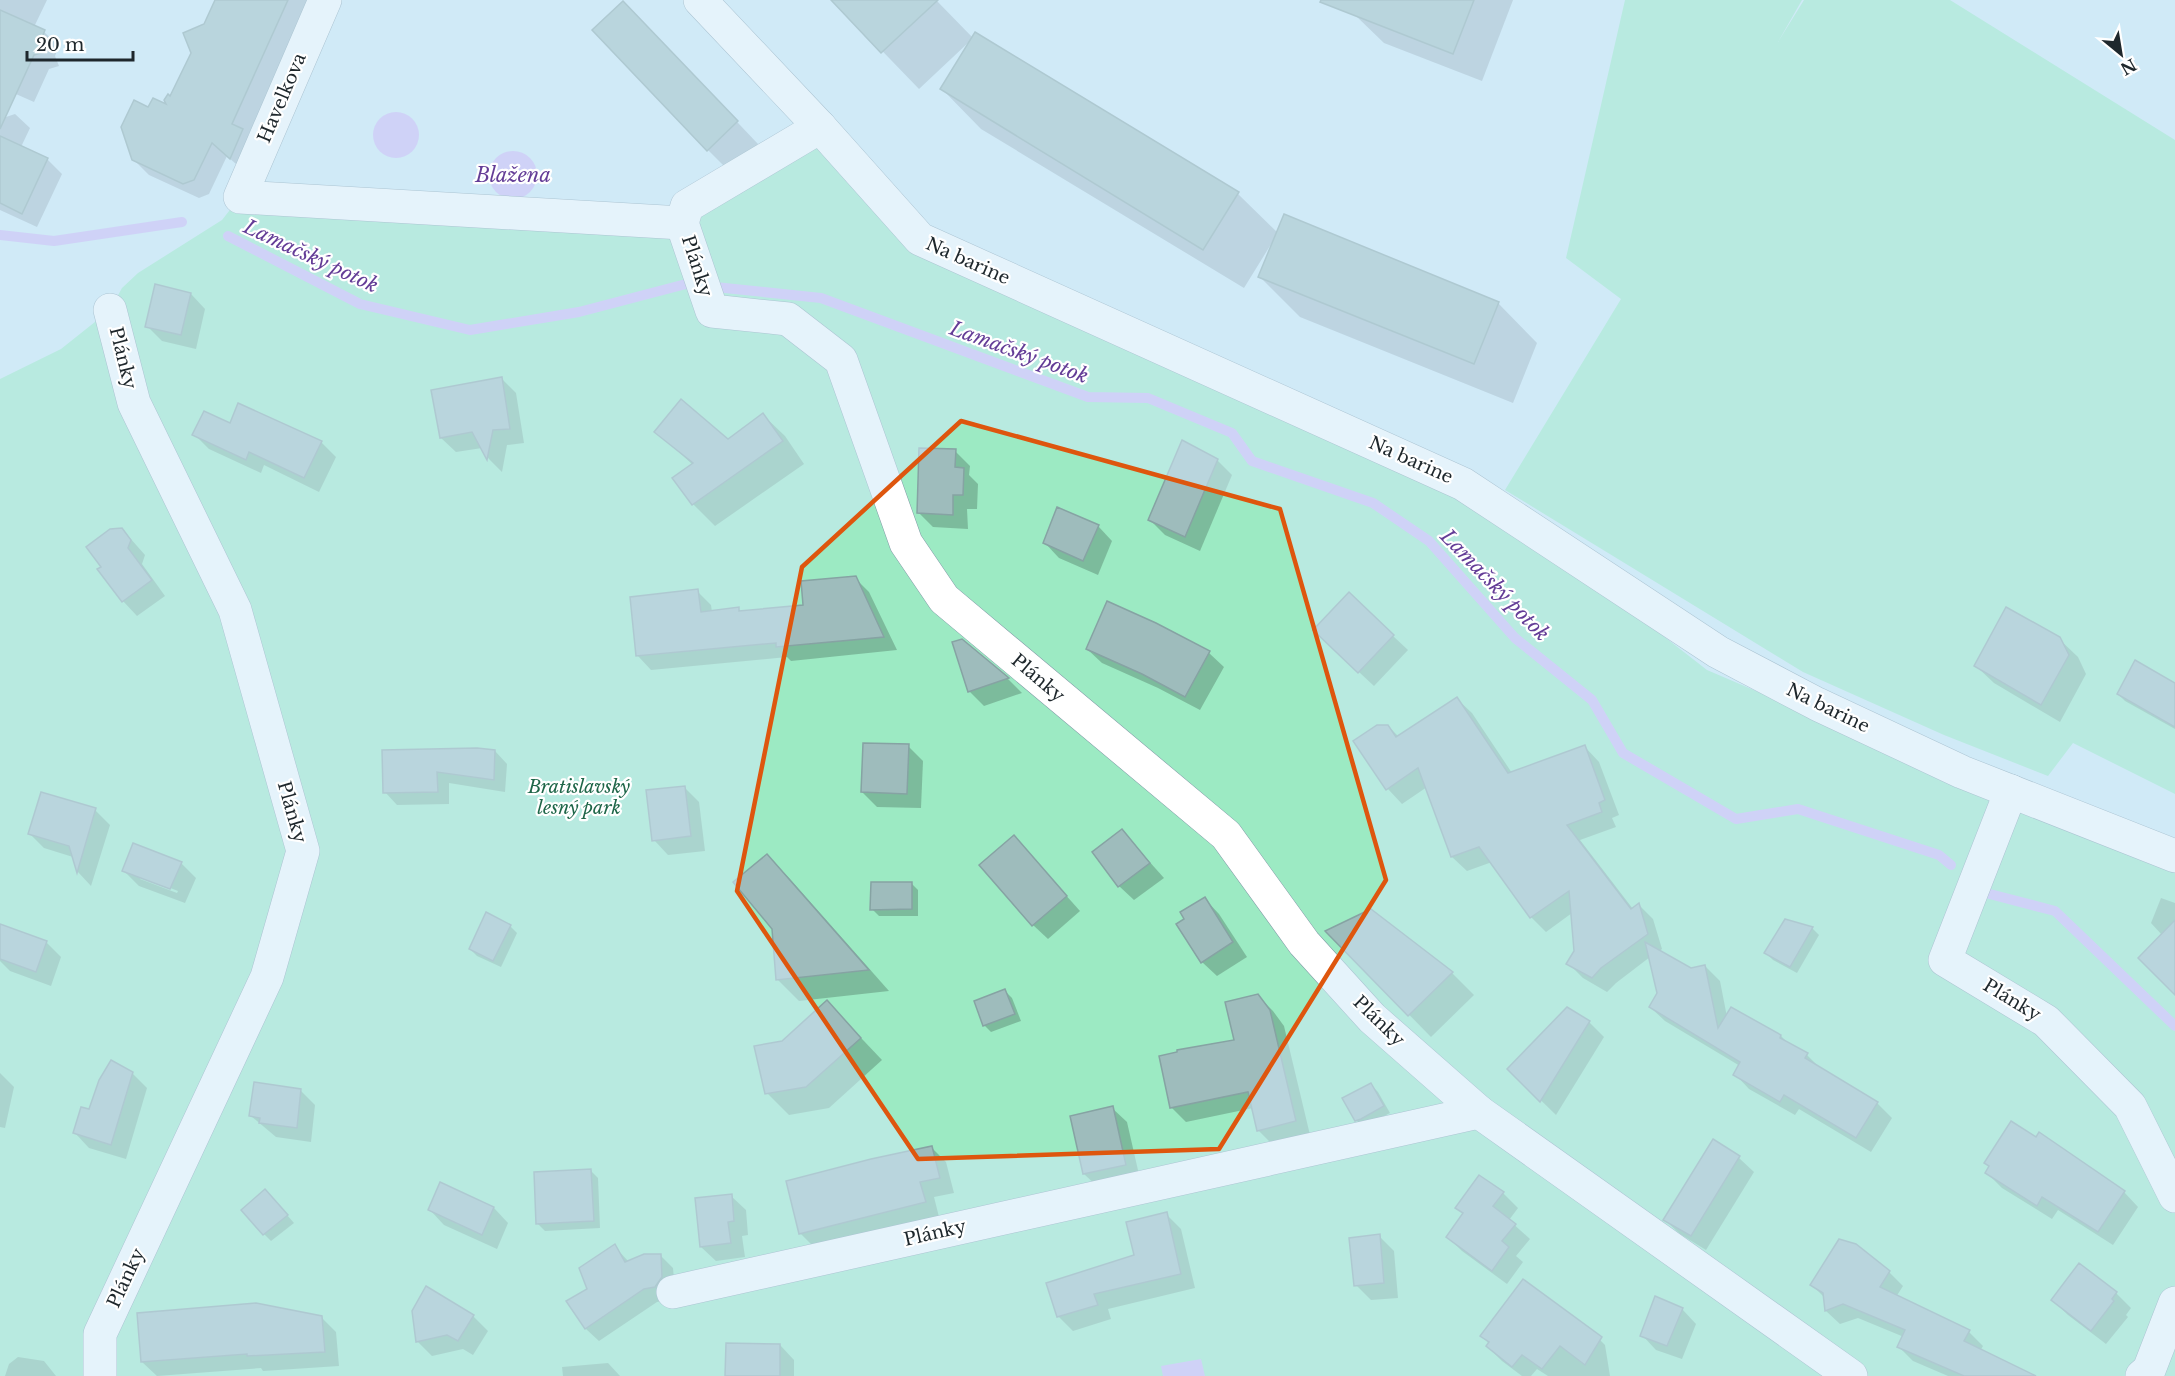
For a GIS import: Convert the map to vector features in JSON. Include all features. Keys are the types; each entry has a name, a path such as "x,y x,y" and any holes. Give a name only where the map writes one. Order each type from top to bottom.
{"street":[{"name":"Havelkova","path":"325,0 240,197 682,223"},
{"name":"Na barine","path":"700,0 820,127 920,239 1463,484 1718,652 1817,704 1962,772 2175,856"},
{"path":"682,223 687,206 820,127"},
{"name":"Plánky","path":"682,223 711,311 788,319 841,360 906,543 944,599 1226,835 1304,943 1372,1018 1479,1112 1851,1376"},
{"name":"Plánky","path":"100,1376 100,1334 267,978 303,851 235,610 134,403 110,310"},
{"name":"Plánky","path":"2011,791 1945,960 2046,1021 2130,1106 2175,1196"},
{"name":"Plánky","path":"673,1292 1479,1112"},
{"path":"2142,1376 2150,1370 2175,1303"}],"highlighted area":[{"path":"961,421 1280,509 1386,880 1219,1149 918,1159 737,891 802,567"}],"green space":[{"path":"1625,0 1802,0 1778,42 1804,0 1950,0 2175,140 2175,794 2073,743 2048,776 1944,735 1803,672 1505,490 1621,299 1566,258"},
{"name":"Bratislavský lesný park","path":"820,127 920,239 1485,497 1707,670 2175,870 2175,1376 0,1376 0,379 61,349 110,310 122,288 138,273 222,220 240,197 682,223"}],"water":[{"path":"396,112 412,119 419,135 412,151 396,158 380,151 373,135 380,119"},
{"name":"Blažena","path":"508,151 518,151 530,158 537,170 537,180 530,192 518,199 508,199 493,188 489,180 489,170 500,155"},
{"path":"1201,1359 1205,1376 1163,1376 1161,1366"}],"building":[{"path":"215,0 288,0 232,124 243,129 230,159 212,143 194,180 183,184 132,160 121,127 134,100 148,107 153,98 166,104 164,100 168,94 170,96 191,53 183,33 204,24"},
{"path":"831,0 938,0 881,53"},
{"path":"1321,0 1474,0 1453,54 1320,2"},
{"path":"623,1 738,121 707,151 592,30"},
{"path":"0,10 45,30 41,40 45,52 34,55 0,129"},
{"path":"975,32 1239,192 1203,250 940,89"},
{"path":"0,136 48,158 22,214 0,203"},
{"path":"1284,214 1499,302 1474,364 1258,277"},
{"path":"155,284 191,293 181,335 145,327"},
{"path":"502,377 510,429 493,430 487,460 472,432 440,438 431,390"},
{"path":"681,399 728,439 763,413 783,441 692,505 672,478 693,463 654,432"},
{"path":"238,403 322,441 304,478 249,452 246,460 192,435 204,411 230,423"},
{"path":"1182,440 1218,459 1185,537 1148,520"},
{"path":"919,448 956,449 955,467 964,468 963,495 953,495 953,515 917,513"},
{"path":"1057,507 1099,525 1083,561 1043,543"},
{"path":"122,528 131,540 128,548 152,580 122,602 97,569 101,567 86,547 110,529"},
{"path":"856,576 884,637 776,647 776,643 636,656 630,597 698,589 701,612 739,607 739,611 803,605 801,581"},
{"path":"1349,592 1394,635 1358,673 1313,630"},
{"path":"1107,601 1210,651 1185,697 1142,674 1086,649"},
{"path":"2006,607 2060,637 2069,655 2041,705 1974,666"},
{"path":"962,639 1009,678 968,692 952,642"},
{"path":"2135,660 2175,683 2175,727 2117,694"},
{"path":"1457,697 1508,773 1585,745 1605,800 1599,803 1602,812 1567,825 1631,909 1639,903 1648,934 1601,968 1592,978 1566,964 1574,951 1569,891 1530,918 1479,847 1451,857 1418,768 1386,790 1353,741 1377,725 1388,725 1396,737"},
{"path":"863,743 909,744 907,794 861,792"},
{"path":"477,748 495,750 494,780 437,772 438,792 383,793 382,750"},
{"path":"685,786 691,836 652,841 646,790"},
{"path":"41,792 96,808 77,873 69,846 28,834"},
{"path":"1122,829 1150,863 1118,887 1092,852"},
{"path":"1014,835 1067,896 1032,926 979,865"},
{"path":"133,843 182,862 170,889 122,871"},
{"path":"767,854 869,970 776,980 772,929 733,882"},
{"path":"871,882 912,882 912,909 870,910"},
{"path":"1205,897 1233,942 1201,963 1176,924 1184,919 1180,912"},
{"path":"1371,909 1453,972 1408,1016 1325,931"},
{"path":"486,912 511,925 493,961 469,949"},
{"path":"1785,919 1813,927 1790,967 1764,953"},
{"path":"2175,920 2175,995 2138,958"},
{"path":"0,924 47,941 36,972 0,959"},
{"path":"1645,942 1691,968 1705,965 1718,1028 1731,1007 1781,1035 1780,1038 1808,1053 1805,1058 1878,1102 1856,1138 1784,1095 1780,1102 1733,1075 1740,1062 1649,1007 1657,993"},
{"path":"1005,989 1015,1014 983,1026 974,1001"},
{"path":"1258,994 1270,1010 1296,1121 1257,1131 1248,1092 1170,1108 1159,1056 1177,1052 1177,1050 1234,1040 1225,1002"},
{"path":"827,1000 861,1038 806,1087 765,1094 754,1046 782,1041"},
{"path":"1567,1007 1590,1021 1540,1102 1507,1069"},
{"path":"111,1060 133,1072 111,1145 73,1133 81,1107 89,1109 99,1080"},
{"path":"254,1082 301,1089 297,1128 259,1123 260,1118 249,1116"},
{"path":"1371,1083 1384,1106 1355,1121 1342,1098"},
{"path":"1113,1106 1126,1165 1083,1174 1070,1116"},
{"path":"2011,1121 2036,1137 2039,1132 2125,1191 2098,1232 2042,1197 2037,1206 1985,1173 1989,1166 1984,1163"},
{"path":"1713,1139 1740,1156 1691,1236 1663,1220"},
{"path":"932,1146 940,1178 920,1182 926,1202 799,1234 786,1181"},
{"path":"591,1169 594,1221 536,1224 534,1172"},
{"path":"1479,1175 1504,1192 1493,1206 1516,1224 1502,1241 1509,1247 1492,1271 1446,1237 1463,1213 1455,1208"},
{"path":"440,1182 494,1207 482,1235 428,1210"},
{"path":"265,1189 288,1215 263,1235 241,1210"},
{"path":"732,1194 734,1221 728,1222 731,1243 700,1247 695,1198"},
{"path":"1167,1212 1181,1274 1094,1294 1098,1305 1057,1317 1046,1283 1134,1255 1126,1222"},
{"path":"1380,1234 1384,1283 1354,1286 1349,1238"},
{"path":"1839,1239 1856,1244 1890,1271 1880,1287 1970,1330 1964,1341 2036,1376 1964,1376 1897,1347 1905,1330 1843,1304 1825,1311 1823,1293 1810,1285"},
{"path":"615,1244 625,1262 644,1254 661,1254 662,1277 655,1287 644,1289 585,1329 566,1301 587,1289 579,1268"},
{"path":"2079,1263 2117,1292 2112,1299 2114,1301 2091,1331 2051,1300"},
{"path":"1523,1279 1602,1337 1585,1365 1560,1346 1542,1369 1522,1355 1512,1367 1486,1346 1489,1342 1480,1336"},
{"path":"426,1286 474,1315 458,1341 447,1335 416,1342 412,1311"},
{"path":"1655,1296 1683,1308 1667,1346 1640,1336"},
{"path":"256,1303 322,1316 325,1352 247,1356 247,1354 141,1362 137,1313"},
{"path":"726,1343 780,1344 780,1376 725,1376"}],"waterway":[{"name":"Lamačský potok","path":"0,235 54,241 182,222"},
{"name":"Lamačský potok","path":"228,236 360,304 470,330 579,312 686,284 821,298 1088,397 1148,398 1232,433 1252,461 1373,503 1429,541 1515,638 1592,700 1623,753 1736,819 1798,809 1939,855 1951,865"},
{"name":"Lamačský potok","path":"1982,892 2055,911 2175,1026"}]}
